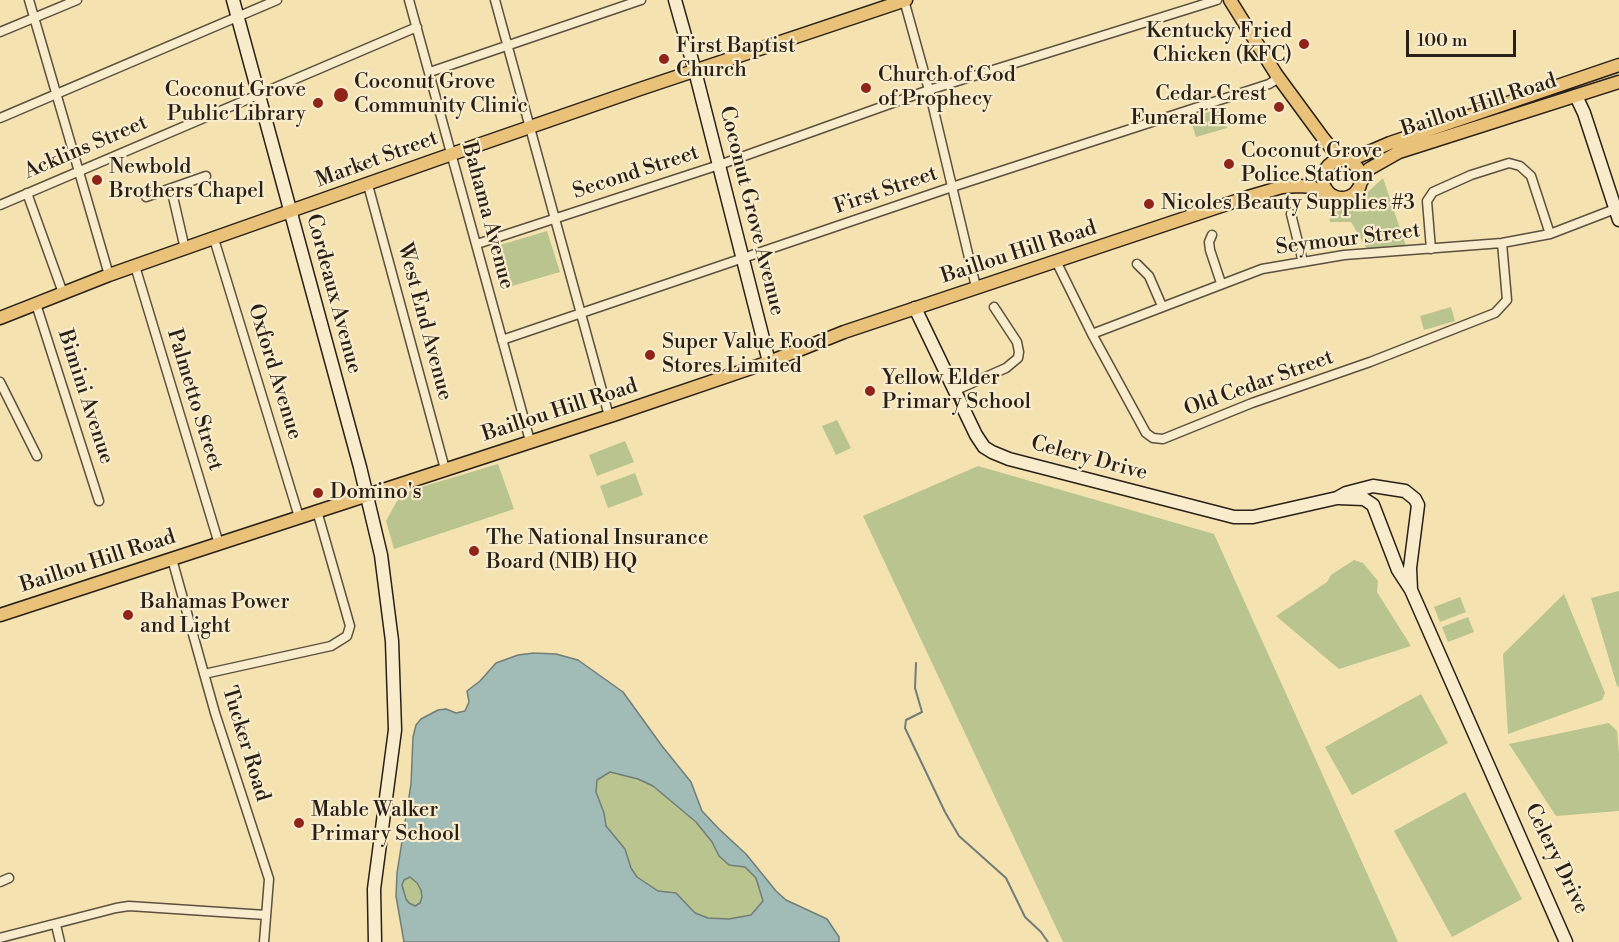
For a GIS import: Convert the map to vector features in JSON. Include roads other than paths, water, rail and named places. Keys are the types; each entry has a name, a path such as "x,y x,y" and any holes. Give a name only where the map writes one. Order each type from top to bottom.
{"main road":[{"name":"Market Street","path":"0,318 108,275 452,154 905,0"},
{"path":"1230,0 1276,74 1323,138 1336,154 1347,161 1358,169 1361,182 1358,190 1352,196 1344,199 1335,198 1325,190 1322,181 1323,174 1335,161 1347,161"},
{"name":"Baillou Hill Road","path":"1347,161 1390,143 1619,65"},
{"name":"Baillou Hill Road","path":"1361,182 1369,169 1399,152 1619,82"},
{"name":"Baillou Hill Road","path":"0,615 609,416 769,362 844,332 976,287 1282,187 1306,186 1335,198"}],"street":[{"path":"29,0 108,275"},
{"path":"0,33 77,0"},
{"name":"Cordeaux Avenue","path":"233,0 367,495 381,555 394,676 395,730 377,876"},
{"path":"0,118 277,0"},
{"name":"Bahama Avenue","path":"409,0 530,441"},
{"path":"495,0 609,416"},
{"path":"430,72 641,0"},
{"name":"Coconut Grove Avenue","path":"675,0 769,362"},
{"path":"905,0 976,287"},
{"name":"Second Street","path":"477,244 719,165 929,90 1217,0"},
{"name":"Acklins Street","path":"0,205 417,27"},
{"name":"First Street","path":"502,340 1269,84 1274,81 1276,74"},
{"path":"1576,96 1584,113 1617,214"},
{"path":"1431,249 1427,201 1433,192 1471,175 1509,163 1520,165 1531,176 1550,234"},
{"path":"146,197 206,176"},
{"name":"West End Avenue","path":"368,185 445,469"},
{"path":"171,188 185,249"},
{"path":"27,193 63,293"},
{"path":"1292,214 1303,262"},
{"name":"Seymour Street","path":"1092,334 1262,269 1344,255 1502,243 1550,234 1617,214"},
{"path":"1212,236 1209,242 1210,250 1221,283"},
{"name":"Oxford Avenue","path":"214,239 299,517"},
{"name":"Old Cedar Street","path":"1056,261 1092,334 1146,433 1154,438 1163,439 1252,403 1370,362 1495,313 1507,300 1502,243"},
{"path":"1137,264 1146,271 1162,306"},
{"name":"Palmetto Street","path":"135,266 219,544"},
{"name":"Bimini Avenue","path":"36,304 99,501"},
{"path":"954,391 1006,368 1018,358 1017,342 994,307"},
{"name":"Celery Drive","path":"915,308 972,428 984,447 1009,459 1233,517 1252,517 1337,498 1364,499 1373,505 1398,570 1411,590 1501,793 1512,824 1566,942"},
{"path":"0,382 37,456"},
{"name":"Celery Drive","path":"1337,498 1346,493 1373,486 1405,491 1414,499 1418,505 1419,514 1410,568 1411,590"},
{"path":"204,674 331,645 347,636 350,626 317,511"},
{"name":"Tucker Road","path":"172,559 204,674 268,879 264,942"},
{"name":"Celery Drive","path":"1501,793 1518,822 1574,942"},
{"path":"375,942 373,902 377,876"},
{"path":"377,876 383,942"},
{"path":"0,882 9,878"},
{"path":"0,938 129,906 143,905 266,915"},
{"path":"56,925 60,942"}],"water":[{"path":"556,654 578,660 623,692 691,782 702,811 746,854 786,900 827,919 839,937 839,942 404,942 396,896 397,873 411,784 413,737 416,725 421,719 438,710 446,709 456,713 465,711 469,702 467,691 480,681 496,663 518,655","holes":["610,772 638,779 653,786 696,822 712,842 719,856 729,865 745,867 756,878 763,901 751,915 729,919 708,918 695,913 676,893 658,891 637,877 631,868 625,849 606,826 596,792 597,780","410,877 421,890 420,903 415,906 406,899 402,885 404,880"]}],"waterway":[{"path":"916,663 915,688 922,712 906,720 905,728 959,836 1006,878 1025,917 1048,942"}],"place":[{"name":"Kentucky Fried Chicken (KFC)","path":"1304,44"},
{"name":"First Baptist Church","path":"664,59"},
{"name":"Church of God of Prophecy","path":"866,88"},
{"name":"Coconut Grove Community Clinic","path":"341,95"},
{"name":"Coconut Grove Public Library","path":"318,103"},
{"name":"Cedar Crest Funeral Home","path":"1279,107"},
{"name":"Coconut Grove Police Station","path":"1229,164"},
{"name":"Newbold Brothers Chapel","path":"97,180"},
{"name":"Nicoles Beauty Supplies #3","path":"1149,204"},
{"name":"Super Value Food Stores Limited","path":"650,355"},
{"name":"Yellow Elder Primary School","path":"870,391"},
{"name":"Domino's","path":"318,493"},
{"name":"The National Insurance Board (NIB) HQ","path":"474,551"},
{"name":"Bahamas Power and Light","path":"128,615"},
{"name":"Mable Walker Primary School","path":"299,823"}]}
